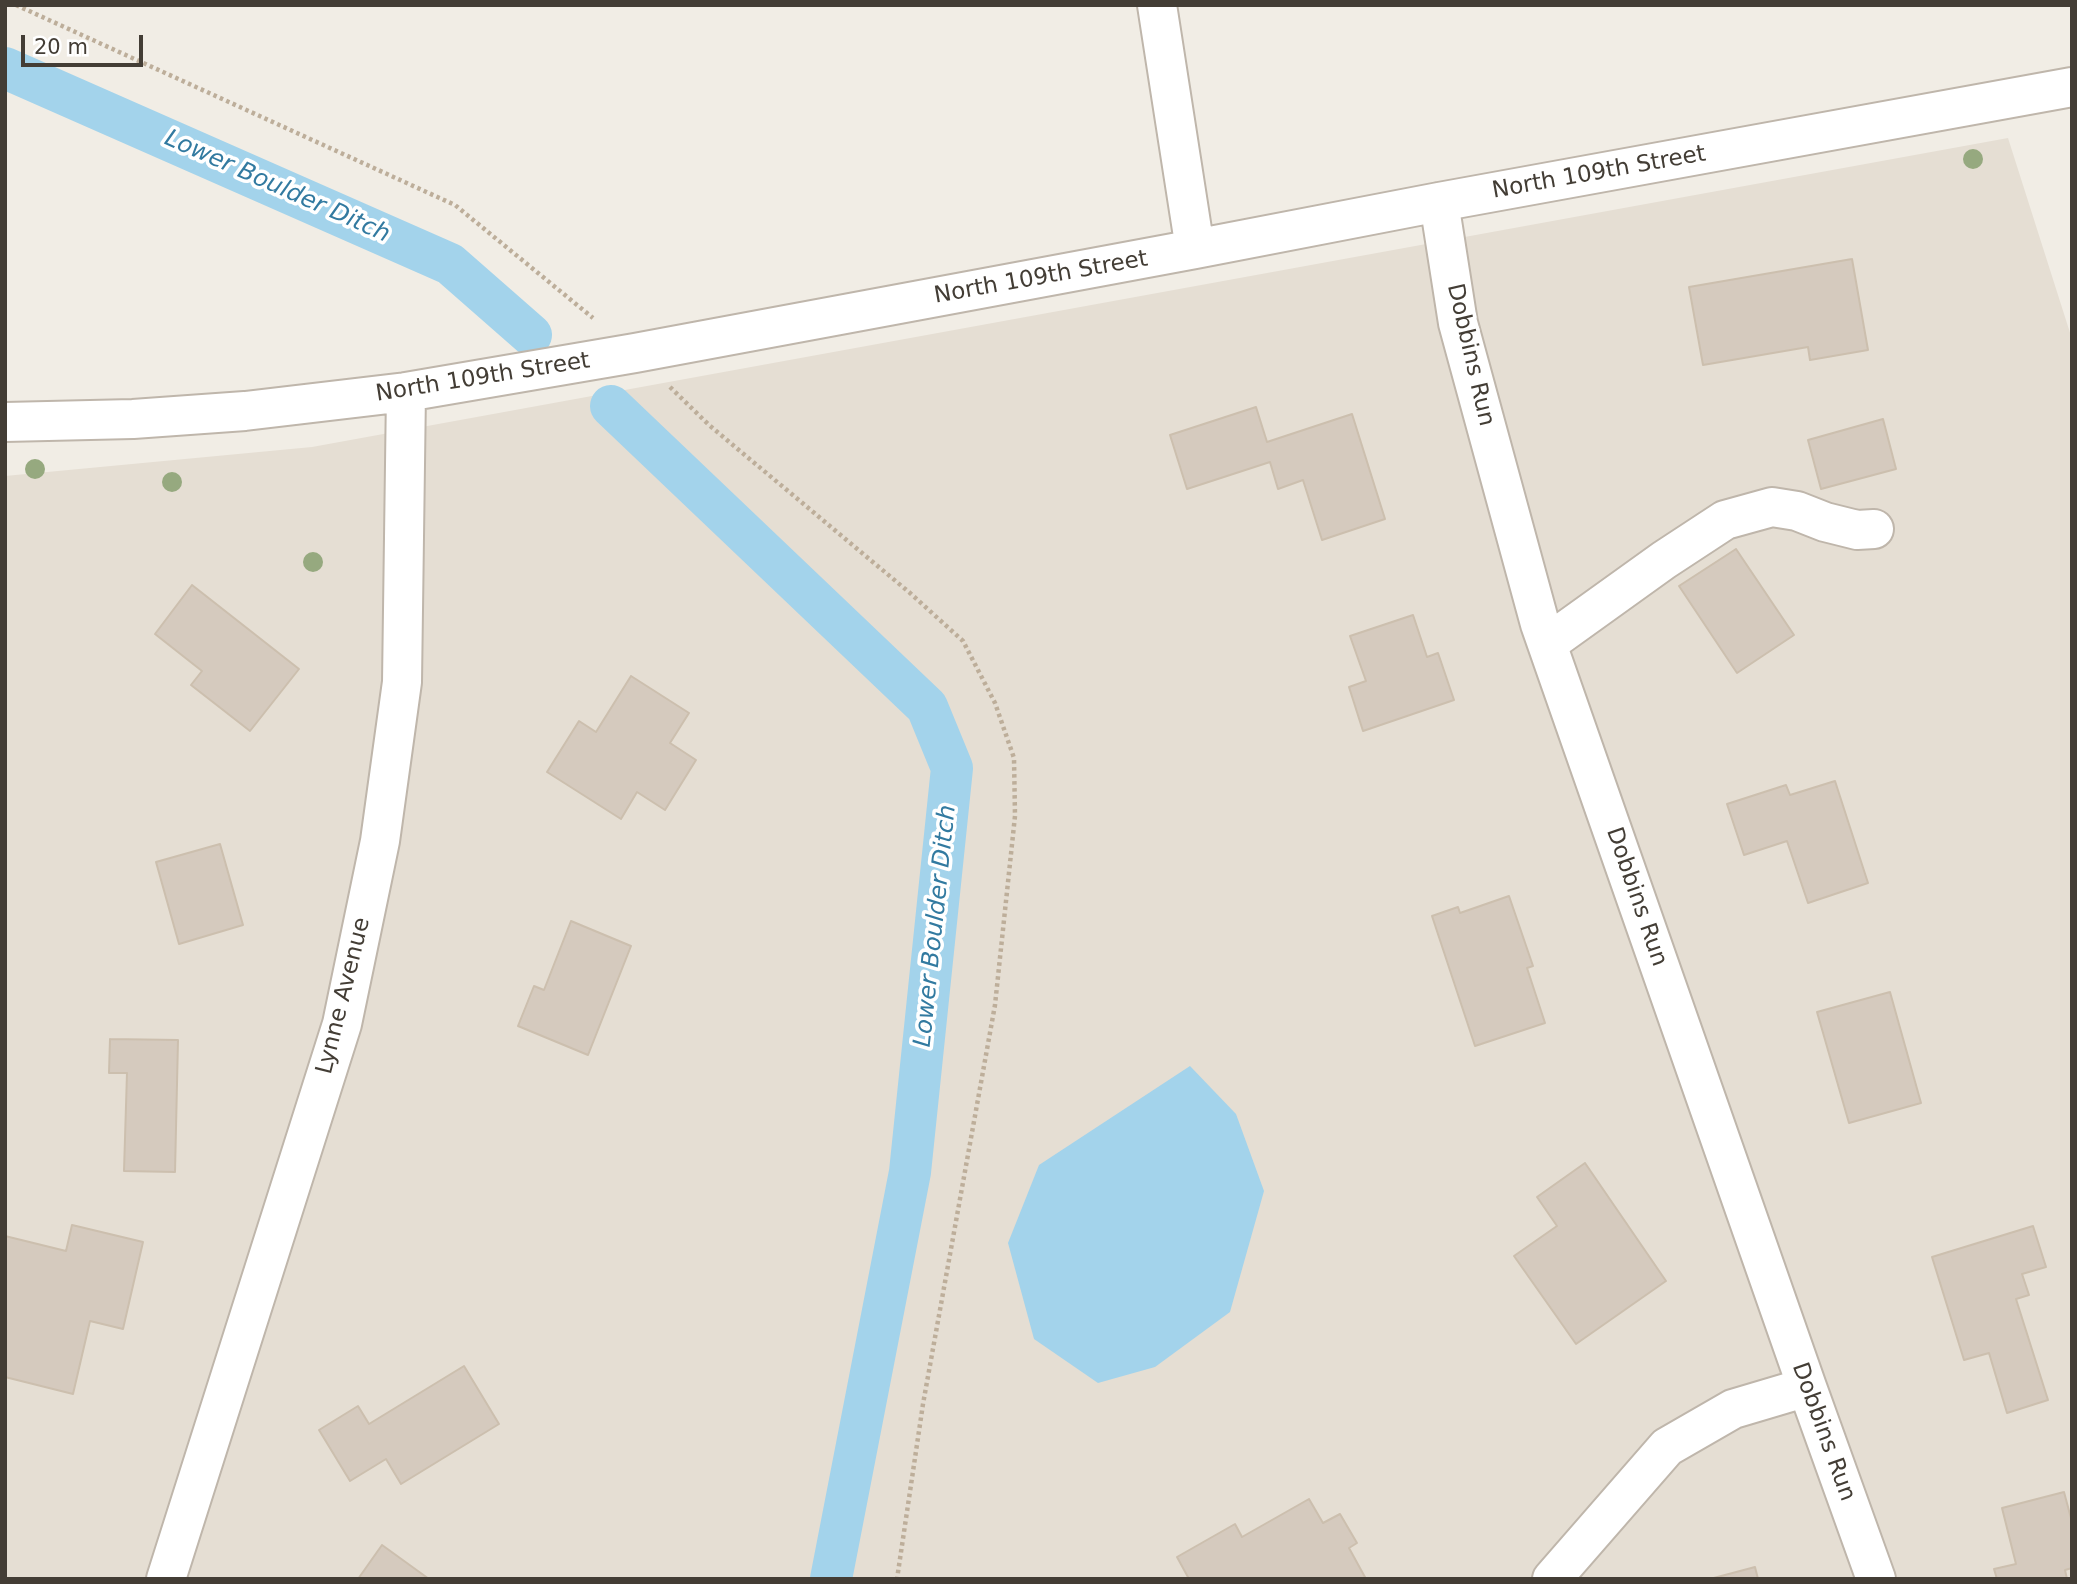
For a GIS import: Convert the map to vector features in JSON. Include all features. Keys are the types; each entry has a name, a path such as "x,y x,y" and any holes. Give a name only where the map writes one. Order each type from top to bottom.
{"street":[{"path":"1157,5 1195,249"},
{"name":"North 109th Street","path":"5,422 133,419 245,411 405,393 635,353 1439,202 2072,87"},
{"name":"Dobbins Run","path":"1439,202 1458,323 1540,624 1876,1579"},
{"name":"Lynne Avenue","path":"166,1579 342,1024 378,854 402,682 405,393"},
{"path":"1547,644 1725,520 1772,507 1797,511 1857,530 1874,529"},
{"path":"1552,1579 1667,1447 1733,1409 1807,1387"}],"path":[{"path":"16,5 454,205 635,353 709,425 963,640 995,703 1014,758 1015,816 995,1005 923,1404 897,1579"}],"shaded area":[{"path":"2008,138 2072,339 2072,1579 5,1579 5,476 312,447"}],"water":[{"path":"1190,1066 1236,1114 1264,1191 1230,1312 1155,1367 1098,1383 1034,1339 1008,1243 1039,1165"}],"building":[{"path":"1852,259 1868,350 1810,360 1808,347 1703,365 1689,287"},
{"path":"1256,407 1267,442 1352,414 1385,519 1322,540 1303,480 1278,489 1270,462 1187,489 1170,435"},
{"path":"1883,419 1896,469 1821,489 1808,440"},
{"path":"1736,549 1794,635 1737,673 1679,586"},
{"path":"192,585 299,669 250,731 191,685 202,671 155,634"},
{"path":"1413,615 1427,657 1438,653 1454,700 1363,731 1349,687 1366,681 1350,636"},
{"path":"631,676 689,713 670,743 696,760 665,810 637,792 621,819 547,772 579,721 596,732"},
{"path":"1835,781 1868,883 1808,903 1787,841 1744,855 1727,804 1786,785 1790,795"},
{"path":"220,844 243,925 179,944 156,862"},
{"path":"1509,896 1533,966 1527,968 1545,1023 1475,1046 1432,916 1458,907 1460,913"},
{"path":"571,921 631,946 588,1055 518,1026 534,986 544,990"},
{"path":"1890,992 1921,1103 1849,1123 1817,1012"},
{"path":"110,1039 178,1040 175,1172 124,1171 127,1073 109,1073"},
{"path":"1585,1163 1666,1281 1576,1344 1514,1256 1557,1226 1537,1197"},
{"path":"72,1225 143,1242 123,1329 90,1321 73,1394 5,1377 5,1236 66,1251"},
{"path":"2033,1226 2046,1267 2022,1274 2029,1295 2016,1299 2048,1400 2007,1413 1989,1353 1964,1360 1932,1257"},
{"path":"464,1366 499,1424 401,1484 386,1459 350,1481 319,1430 358,1406 369,1424"},
{"path":"2064,1492 2072,1522 2072,1568 2065,1570 2067,1579 1997,1579 1994,1569 2016,1564 2002,1508"},
{"path":"1309,1499 1323,1523 1340,1514 1357,1543 1349,1548 1366,1579 1189,1579 1177,1557 1235,1524 1242,1537"},
{"path":"382,1545 429,1579 358,1579"},
{"path":"1755,1567 1758,1579 1710,1579"}],"waterway":[{"name":"Lower Boulder Ditch","path":"5,68 450,264 531,335"},
{"name":"Lower Boulder Ditch","path":"611,406 927,707 952,768 910,1172 831,1579"}]}
